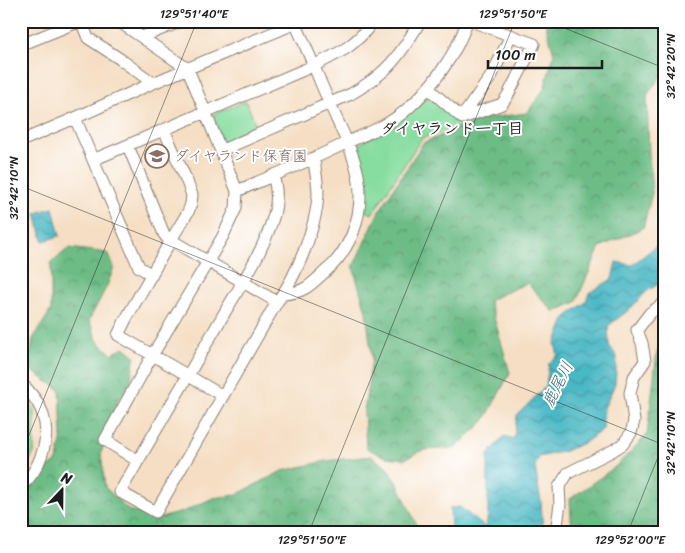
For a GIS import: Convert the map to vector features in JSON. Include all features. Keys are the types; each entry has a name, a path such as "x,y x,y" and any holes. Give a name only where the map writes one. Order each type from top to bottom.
{"street":[{"path":"21,45 81,21 88,38 120,58 153,83"},
{"path":"118,21 188,69 237,191 236,208 208,262 153,354 105,440 138,461"},
{"path":"142,38 182,21"},
{"path":"93,160 313,66 346,49 357,41 372,21"},
{"path":"222,150 351,94 382,73 414,32 420,21"},
{"path":"237,191 348,143 381,127 404,112 428,88 443,68 469,21 534,44 502,104 462,118"},
{"path":"22,138 76,118 297,22 313,66 348,143 358,170 360,185 359,212 356,224 337,262 307,288 280,298 242,282 167,238 128,146"},
{"path":"462,118 492,75 511,35"},
{"path":"428,88 462,118"},
{"path":"76,118 138,266 152,275"},
{"path":"164,130 192,195 191,204 118,335 223,396"},
{"path":"273,176 276,194 275,208 264,240 242,282 120,492 156,512 299,263 308,242 316,211 318,194 314,159"},
{"path":"556,532 560,504 559,487 568,473 612,451 623,444 631,433 634,421 630,393 634,377 644,362 642,343 637,330 650,313 664,303"},
{"path":"21,383 34,397 43,415 46,434 40,460 32,475 21,486"}],"green space":[{"path":"545,21 664,21 664,72 647,95 652,193 643,228 600,247 576,302 554,312 527,283 489,300 510,373 484,421 455,448 423,450 405,459 386,457 366,448 364,411 372,359 366,311 353,267 378,213 423,143 482,119 527,113 544,89 554,54"},
{"path":"428,96 464,126 422,138 372,214 365,211 366,183 354,147 393,125"},
{"path":"246,101 257,128 223,143 212,115"},
{"path":"69,248 108,253 114,267 107,286 89,320 98,342 112,354 124,347 135,356 130,383 117,403 101,453 105,487 128,510 161,518 185,511 213,498 236,495 282,471 326,461 372,456 387,468 397,482 417,526 416,532 33,532 29,525 28,493 41,473 57,461 62,436 60,390 29,369 33,339 51,310 51,263"},
{"path":"664,336 664,532 572,532 570,499 615,467 647,435 657,352"},
{"path":"21,393 35,410 34,453 21,474"}],"water":[{"path":"53,208 60,236 43,241 36,213"},
{"name":"鹿尾川","path":"664,240 664,281 647,291 630,309 608,326 609,345 617,357 615,384 604,408 603,429 586,442 565,451 539,457 535,466 541,502 543,532 451,532 450,508 460,507 486,528 488,513 488,455 504,436 514,439 517,415 546,386 549,363 558,355 555,344 566,317 586,302 589,293 612,279 616,262 632,265"}],"place":[{"name":"ダイヤランド保育園","path":"157,156"}],"district":[{"name":"ダイヤランド一丁目","path":"452,128"}]}
